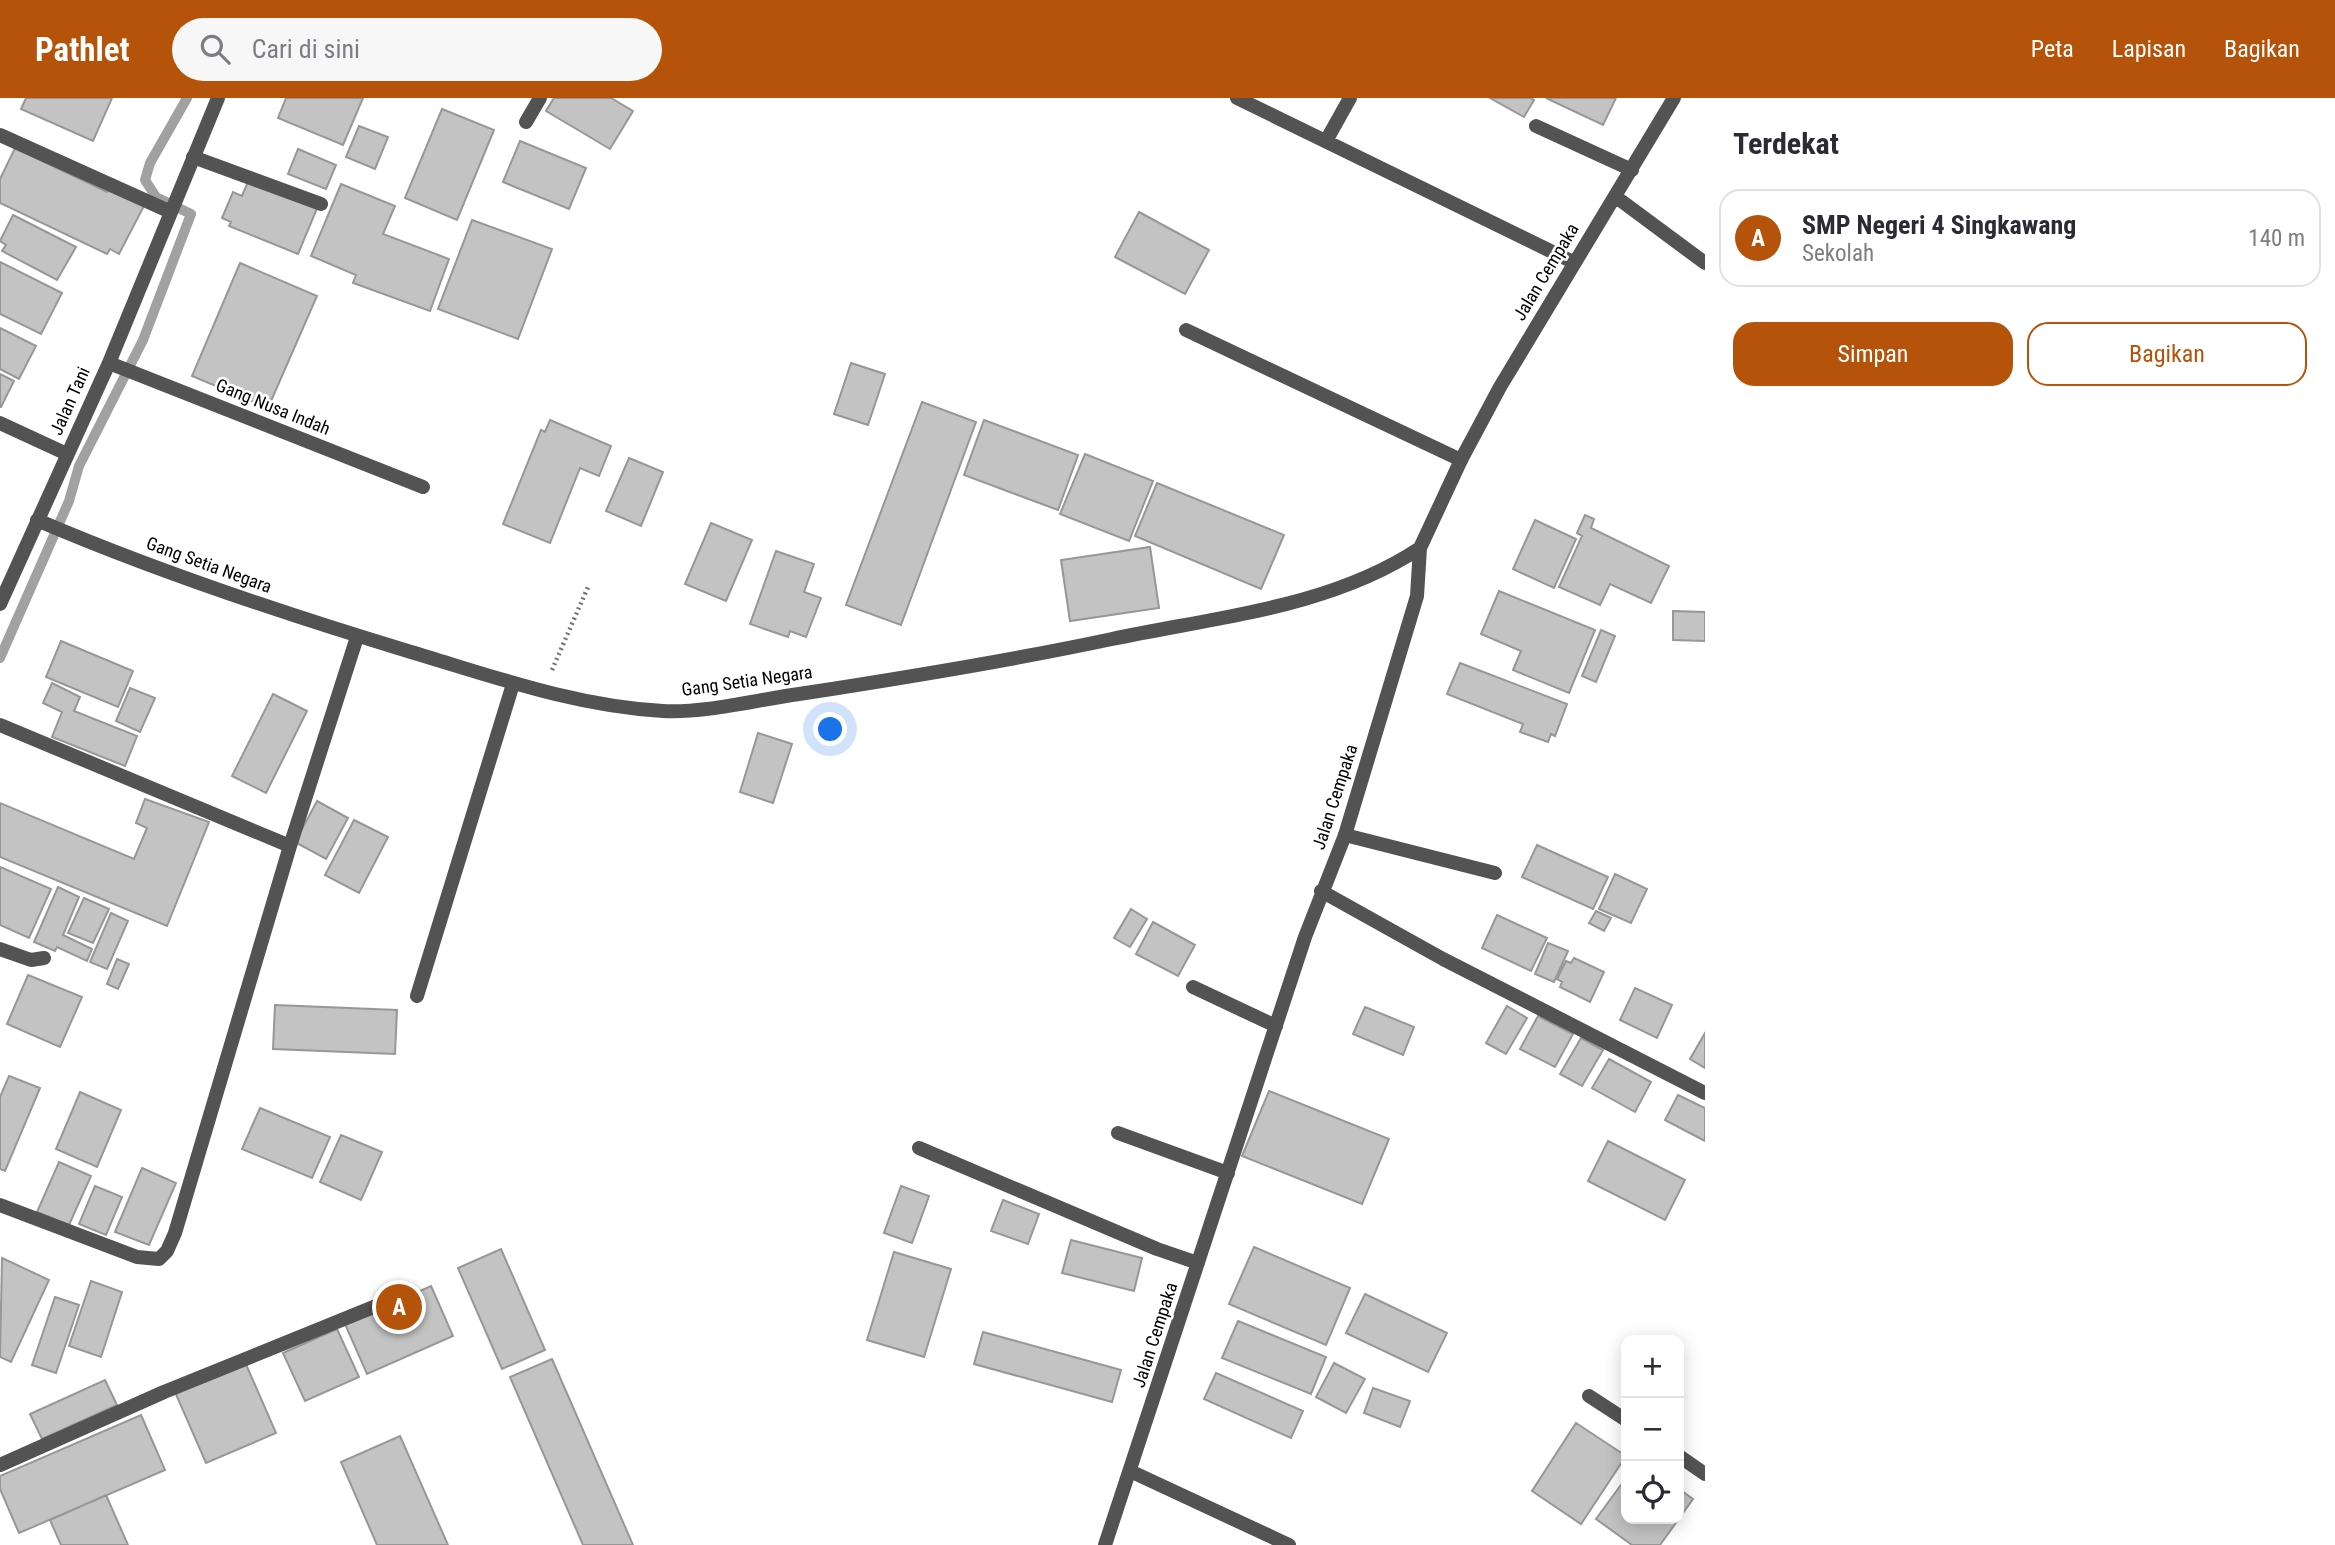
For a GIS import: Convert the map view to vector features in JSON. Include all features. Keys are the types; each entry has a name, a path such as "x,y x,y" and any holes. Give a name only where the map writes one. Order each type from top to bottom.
{"street":[{"name":"Jalan Tani","path":"0,604 108,363 168,206 193,157 218,98"},
{"path":"526,122 540,98"},
{"path":"1237,98 1573,262"},
{"path":"1326,141 1350,98"},
{"name":"Jalan Cempaka","path":"1105,1545 1130,1471 1191,1261 1270,1023 1345,835 1417,596 1420,548 1461,460 1573,262 1633,170 1674,98"},
{"path":"1536,126 1633,170"},
{"path":"0,135 168,206"},
{"path":"193,157 321,204"},
{"path":"1616,197 1705,262"},
{"path":"1186,330 1461,460"},
{"name":"Gang Nusa Indah","path":"108,363 423,487"},
{"path":"0,423 67,454"},
{"name":"Gang Setia Negara","path":"37,520 251,601 357,637 542,693 667,711 871,683 1072,649 1303,599 1358,582 1396,564 1420,548"},
{"path":"0,1206 137,1257 159,1259 167,1251 175,1233 290,846 357,637"},
{"path":"417,996 513,684"},
{"path":"1,725 290,846"},
{"path":"1345,835 1494,873"},
{"path":"1321,891 1443,959 1705,1093"},
{"path":"0,949 31,960 44,958"},
{"path":"1194,987 1270,1023"},
{"path":"1118,1133 1221,1170"},
{"path":"919,1148 1191,1261"},
{"path":"0,1465 164,1392 381,1304"},
{"path":"1589,1395 1621,1417"},
{"path":"1684,1459 1705,1474"},
{"path":"1130,1471 1289,1545"}],"path":[{"path":"542,693 588,587"}],"building":[{"path":"26,98 112,98 93,141 21,109"},
{"path":"286,98 363,98 343,145 278,118"},
{"path":"554,98 611,98 633,111 610,149 546,111"},
{"path":"1490,98 1531,98 1534,100 1524,117"},
{"path":"1546,98 1616,98 1603,125"},
{"path":"442,109 494,130 457,220 405,198"},
{"path":"359,126 388,137 375,169 346,157"},
{"path":"520,141 586,168 569,209 503,182"},
{"path":"15,148 107,192 110,186 145,204 119,254 110,249 107,254 0,203 0,179"},
{"path":"298,149 336,165 326,189 288,174"},
{"path":"249,179 318,206 298,254 229,226 231,222 222,218 233,192 242,196"},
{"path":"341,184 395,206 383,234 449,259 430,311 353,283 356,275 311,256"},
{"path":"1139,212 1209,250 1185,294 1115,257"},
{"path":"13,215 76,247 57,280 2,251 6,245 0,241"},
{"path":"472,220 552,249 518,339 438,309"},
{"path":"0,262 62,293 41,334 0,314"},
{"path":"240,263 317,296 268,408 192,376"},
{"path":"0,328 36,346 19,379 0,369"},
{"path":"851,363 885,374 868,425 834,414"},
{"path":"0,374 14,381 1,407 0,407"},
{"path":"922,402 976,422 901,625 846,605"},
{"path":"550,420 611,446 599,476 580,468 550,543 503,524 541,430 545,432"},
{"path":"984,420 1078,455 1058,510 964,475"},
{"path":"1085,454 1153,481 1129,541 1060,514"},
{"path":"629,458 663,472 641,526 606,511"},
{"path":"1157,483 1284,535 1261,589 1135,536"},
{"path":"1585,515 1594,519 1591,528 1669,566 1651,603 1610,584 1600,605 1559,587 1582,536 1577,533"},
{"path":"1535,520 1576,539 1554,588 1513,569"},
{"path":"711,523 752,540 726,601 685,584"},
{"path":"1150,547 1159,608 1070,621 1061,560"},
{"path":"776,551 814,564 804,592 821,598 806,637 790,631 788,637 750,624"},
{"path":"1499,591 1595,630 1569,693 1513,670 1521,651 1481,634"},
{"path":"1673,611 1705,612 1705,641 1673,640"},
{"path":"1601,630 1615,636 1596,682 1582,676"},
{"path":"61,641 133,671 118,707 46,677"},
{"path":"1460,663 1567,704 1555,736 1551,734 1548,742 1520,732 1523,724 1447,694"},
{"path":"52,683 80,697 74,711 137,736 125,766 52,737 62,712 43,703"},
{"path":"130,688 155,698 140,732 116,721"},
{"path":"273,694 307,711 266,793 232,776"},
{"path":"758,733 792,744 773,803 740,792"},
{"path":"145,799 209,822 167,926 0,857 0,803 134,859 147,828 136,823"},
{"path":"317,801 348,818 326,859 295,842"},
{"path":"354,820 388,837 359,893 325,875"},
{"path":"1537,845 1608,877 1593,909 1522,877"},
{"path":"0,867 51,889 29,938 0,925"},
{"path":"1615,874 1647,889 1631,923 1599,909"},
{"path":"58,887 79,897 63,935 92,949 87,961 57,947 55,951 34,942"},
{"path":"84,898 109,909 93,943 68,933"},
{"path":"1131,909 1147,919 1130,947 1114,938"},
{"path":"1596,911 1611,918 1604,931 1589,923"},
{"path":"111,913 128,921 107,969 90,962"},
{"path":"1497,915 1547,938 1531,971 1482,948"},
{"path":"1153,922 1195,945 1178,976 1136,954"},
{"path":"1548,943 1568,951 1554,982 1535,974"},
{"path":"1574,958 1604,972 1590,1002 1560,987 1562,982 1557,979 1566,961 1571,963"},
{"path":"117,959 129,964 118,989 107,984"},
{"path":"28,975 82,997 60,1047 7,1024"},
{"path":"1635,988 1672,1005 1657,1038 1620,1020"},
{"path":"275,1005 397,1010 395,1054 273,1049"},
{"path":"1507,1006 1527,1018 1506,1054 1486,1043"},
{"path":"1365,1007 1414,1027 1403,1055 1353,1034"},
{"path":"1538,1016 1573,1034 1555,1067 1520,1049"},
{"path":"1705,1033 1705,1068 1690,1059"},
{"path":"1581,1038 1603,1050 1582,1086 1560,1074"},
{"path":"1609,1059 1651,1082 1635,1112 1592,1088"},
{"path":"9,1076 40,1088 5,1171 0,1169 0,1097"},
{"path":"1269,1091 1389,1139 1362,1204 1242,1156"},
{"path":"80,1092 121,1110 97,1167 56,1149"},
{"path":"1678,1095 1705,1108 1705,1141 1665,1120"},
{"path":"260,1108 330,1137 312,1178 242,1149"},
{"path":"341,1135 382,1152 361,1200 320,1182"},
{"path":"1608,1141 1685,1180 1665,1220 1588,1181"},
{"path":"59,1162 91,1176 69,1225 37,1212"},
{"path":"142,1168 176,1183 149,1245 115,1232"},
{"path":"95,1186 122,1197 106,1235 79,1224"},
{"path":"901,1186 929,1196 912,1243 884,1233"},
{"path":"1003,1200 1039,1214 1028,1244 991,1231"},
{"path":"1071,1240 1142,1258 1134,1291 1062,1273"},
{"path":"1254,1247 1350,1288 1326,1345 1229,1304"},
{"path":"501,1249 545,1350 502,1369 458,1268"},
{"path":"894,1252 951,1269 924,1357 867,1340"},
{"path":"2,1258 49,1280 11,1362 0,1357"},
{"path":"91,1281 122,1292 101,1357 69,1346"},
{"path":"431,1286 453,1336 367,1374 345,1324"},
{"path":"1365,1294 1447,1333 1428,1372 1346,1333"},
{"path":"55,1297 79,1305 56,1373 32,1365"},
{"path":"1238,1321 1326,1357 1311,1394 1222,1358"},
{"path":"337,1329 359,1377 305,1401 283,1353"},
{"path":"983,1332 1121,1370 1112,1402 974,1364"},
{"path":"552,1359 633,1545 583,1545 510,1377"},
{"path":"245,1362 276,1433 206,1463 175,1392"},
{"path":"1334,1363 1365,1379 1346,1413 1316,1397"},
{"path":"1216,1373 1303,1411 1291,1438 1204,1399"},
{"path":"105,1380 117,1405 42,1439 30,1414"},
{"path":"1373,1388 1410,1401 1400,1427 1364,1413"},
{"path":"141,1415 165,1470 19,1533 0,1489 0,1476"},
{"path":"1576,1423 1621,1453 1621,1464 1581,1524 1532,1491"},
{"path":"400,1436 448,1545 377,1545 341,1462"},
{"path":"1621,1485 1621,1524 1675,1524 1660,1545 1632,1545 1596,1519"},
{"path":"1684,1493 1693,1499 1684,1512"},
{"path":"106,1495 128,1545 61,1545 50,1520"}],"waterway":[{"path":"0,658 69,501 79,466 143,340 191,214 156,197 145,180 150,163 187,98"}],"place":[{"name":"SMP Negeri 4 Singkawang","path":"399,1307"}]}
